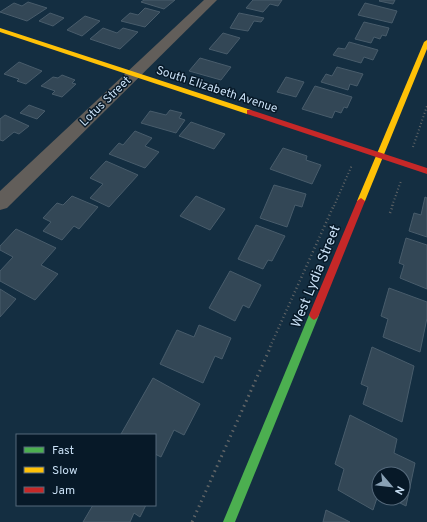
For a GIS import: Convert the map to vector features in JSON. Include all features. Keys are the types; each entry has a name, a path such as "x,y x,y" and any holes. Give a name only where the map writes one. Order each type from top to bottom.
{"street":[{"name":"Lotus Street","path":"0,203 211,0"},
{"name":"South Elizabeth Avenue","path":"0,30 427,171"},
{"name":"West Lydia Street","path":"229,522 427,42"}],"path":[{"path":"192,522 352,164"}],"building":[{"path":"144,0 175,0 164,9 141,2"},
{"path":"253,0 282,0 278,6 270,4 263,12 246,8"},
{"path":"395,0 393,4 379,1"},
{"path":"28,2 47,8 27,21 0,12 14,3 22,6"},
{"path":"365,3 397,11 392,23 358,15"},
{"path":"145,8 160,12 145,27 121,21 130,13 138,15"},
{"path":"50,13 64,18 53,26 39,21"},
{"path":"239,13 264,18 261,22 254,21 248,31 230,28"},
{"path":"85,16 100,21 82,36 67,30"},
{"path":"364,22 389,28 386,36 382,35 380,39 374,37 371,43 355,39"},
{"path":"103,28 117,33 123,28 138,32 120,49 90,39"},
{"path":"223,33 240,38 227,54 209,49"},
{"path":"349,42 378,50 373,60 364,57 361,63 333,55 338,48 345,49"},
{"path":"200,58 231,67 221,80 189,71"},
{"path":"19,62 42,71 26,84 17,81 19,79 4,74"},
{"path":"337,67 363,74 357,86 350,84 348,90 321,82 326,74 332,76"},
{"path":"62,75 75,80 72,83 76,84 62,97 52,94 55,91 41,86 53,77 58,78"},
{"path":"286,77 304,82 296,97 277,92"},
{"path":"315,86 352,97 347,108 344,107 341,113 335,111 332,118 302,109"},
{"path":"29,105 45,111 37,119 20,113"},
{"path":"170,110 182,113 179,118 185,120 176,133 141,123 150,111 166,115"},
{"path":"5,115 29,126 19,134 14,132 3,141 0,140 0,119"},
{"path":"191,122 225,134 214,149 179,136"},
{"path":"135,131 152,138 145,146 159,152 145,168 109,154 119,143 123,145"},
{"path":"283,148 307,156 306,160 321,165 312,184 270,169"},
{"path":"106,161 138,175 109,207 90,198 103,184 90,178"},
{"path":"274,185 306,194 302,207 295,205 287,227 260,218"},
{"path":"72,196 98,207 79,229 74,226 62,240 43,231 51,222 43,218 57,203 63,205"},
{"path":"196,196 225,209 210,230 180,216"},
{"path":"425,197 427,198 427,237 409,231 414,213 421,215"},
{"path":"256,225 285,236 272,261 268,260 263,269 238,259"},
{"path":"16,229 56,248 41,265 58,274 35,300 0,281 0,271 13,257 0,250 0,246"},
{"path":"406,238 427,245 427,289 400,278 404,265 399,263"},
{"path":"230,271 261,285 249,308 243,305 235,321 209,308"},
{"path":"389,288 427,302 427,318 420,352 383,337 388,319 381,316"},
{"path":"0,289 16,299 0,317"},
{"path":"199,325 231,338 222,359 215,356 203,383 160,364 177,330 194,337"},
{"path":"372,347 414,366 402,422 363,404 368,387 361,384"},
{"path":"153,378 200,404 184,435 174,430 161,457 156,454 156,434 121,434"},
{"path":"350,415 397,439 394,453 415,463 411,482 411,466 371,466 371,506 374,506 373,510 338,490 344,469 335,464"},
{"path":"92,506 146,506 140,517 134,513 130,522 83,522"},
{"path":"326,510 350,522 323,522"}],"traffic: fast":[{"path":"229,522 314,315"}],"traffic: slow":[{"path":"0,30 249,112"},
{"path":"361,201 427,42"}],"traffic: jam":[{"path":"249,112 427,171"},
{"path":"314,315 361,201"}]}
